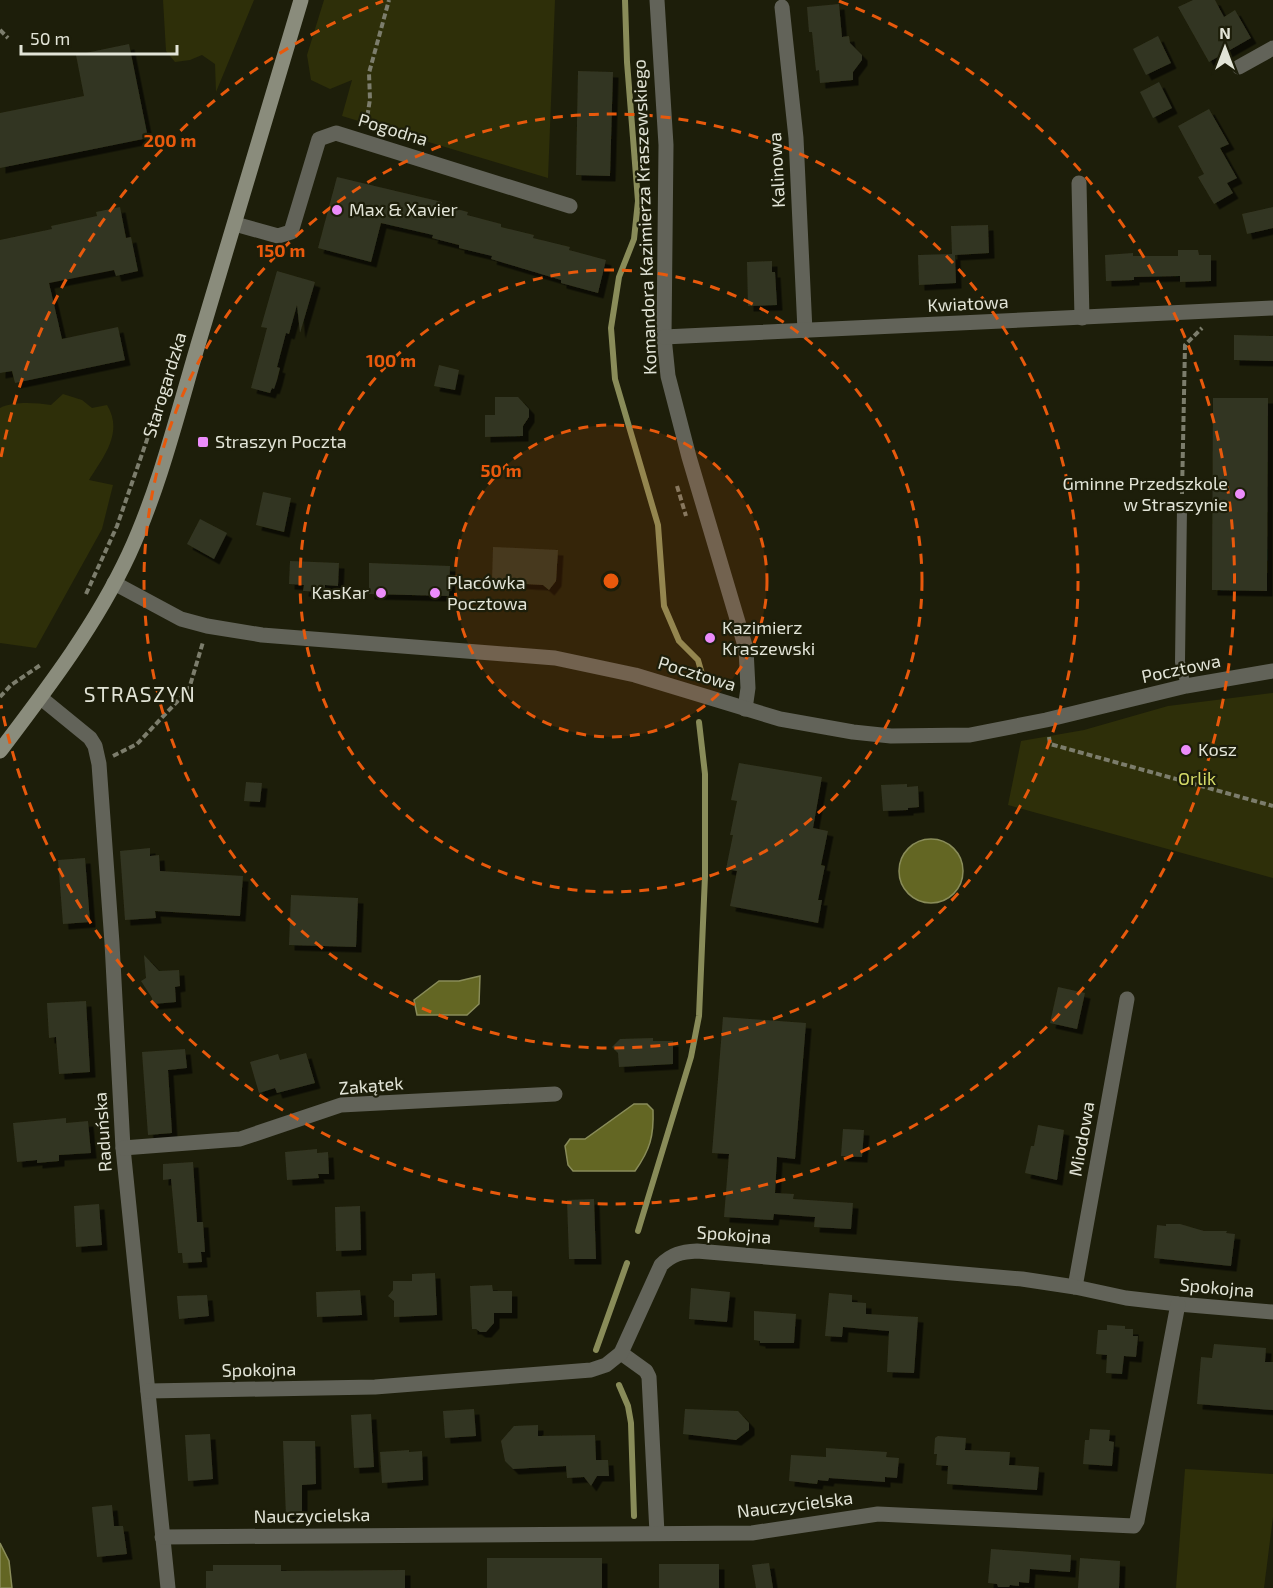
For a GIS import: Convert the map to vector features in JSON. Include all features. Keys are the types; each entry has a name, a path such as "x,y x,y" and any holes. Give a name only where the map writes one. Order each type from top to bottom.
{"main road":[{"name":"Starogardzka","path":"0,751 40,698 94,618 129,553 146,511 235,224 301,0"}],"street":[{"name":"Komandora Kazimierza Kraszewskiego","path":"657,0 666,145 664,337 668,376 746,649 748,688 745,709"},
{"name":"Kalinowa","path":"782,7 796,138 805,331"},
{"path":"1239,67 1273,48"},
{"name":"Pogodna","path":"235,224 278,236 291,232 319,139 336,133 570,206"},
{"path":"1079,183 1082,318"},
{"name":"Kwiatowa","path":"664,337 1273,308"},
{"name":"Pocztowa","path":"114,583 205,632 555,658 635,675 780,719 891,736 970,735 1046,720 1186,686 1273,671"},
{"name":"Raduńska","path":"40,698 90,738 95,746 99,764 112,942 123,1148 168,1588"},
{"name":"Miodowa","path":"1075,1287 1127,999"},
{"name":"Zakątek","path":"123,1148 240,1139 341,1106 555,1094"},
{"name":"Spokojna","path":"148,1391 375,1387 591,1370 606,1365 621,1353 661,1264 670,1256 697,1251 987,1276 1075,1287 1126,1298 1273,1312"},
{"name":"Nauczycielska","path":"162,1537 752,1533 878,1514 1134,1526 1137,1521 1179,1304"},
{"path":"621,1353 646,1371 649,1377 657,1533"}],"lane":[{"path":"1182,507 1179,662 1186,686"}],"path":[{"path":"362,141 369,116 369,73 389,0"},
{"path":"0,30 8,38"},
{"path":"1182,507 1185,345 1207,323 1207,311"},
{"path":"82,602 117,526 168,379"},
{"path":"107,759 137,744 189,689 205,632"},
{"path":"0,697 11,685 42,663"},
{"path":"1048,730 1050,744 1273,806"}],"green space":[{"path":"163,0 254,0 216,92 215,64 202,55 190,60 175,62 166,51"},
{"path":"324,0 555,0 548,178 342,116 352,80 330,89 311,80 307,55"},
{"path":"63,394 82,400 92,408 107,405 112,415 110,444 89,480 113,485 102,529 36,648 0,643 0,408 19,403 51,405"},
{"name":"Orlik","path":"1273,693 1273,878 1008,805 1021,741 1084,730 1168,706"},
{"path":"1185,1469 1273,1474 1273,1517 1264,1588 1176,1588"}],"shaded area":[{"path":"925,839 937,839 954,848 961,859 963,871 961,883 954,894 937,903 925,903 913,898 904,889 899,877 899,865 904,853 913,844"},
{"path":"480,976 479,1004 467,1015 417,1015 414,1000 439,981 459,981"},
{"path":"634,1104 647,1104 653,1110 650,1142 635,1171 573,1171 568,1165 565,1146 570,1139 585,1139"},
{"path":"0,1543 9,1561 12,1588 0,1588"}],"building":[{"path":"1193,0 1215,0 1224,17 1235,10 1251,38 1209,62 1178,7"},
{"path":"839,4 842,37 849,36 850,43 862,55 862,60 853,72 853,80 820,83 819,70 816,71 812,32 809,32 807,7"},
{"path":"1158,36 1171,63 1146,75 1133,49"},
{"path":"129,44 148,138 0,168 0,113 84,96 76,55"},
{"path":"578,71 613,72 610,176 576,175"},
{"path":"1159,82 1172,108 1153,118 1140,92"},
{"path":"1209,109 1229,144 1220,148 1237,178 1227,183 1233,193 1214,204 1198,177 1204,174 1178,126"},
{"path":"337,177 442,202 441,205 468,212 467,215 501,224 501,227 534,235 533,238 570,247 569,250 606,260 598,293 491,259 492,256 459,248 459,245 432,238 433,235 381,223 371,262 318,248"},
{"path":"120,207 126,238 131,237 138,271 116,276 114,270 49,283 62,339 118,327 125,360 15,383 12,371 0,373 0,240 52,229 51,226 97,216 96,212"},
{"path":"1273,207 1273,228 1247,234 1242,214"},
{"path":"988,225 989,253 955,255 956,283 919,285 918,255 952,254 951,226"},
{"path":"1178,250 1198,250 1199,255 1211,255 1211,281 1180,282 1180,276 1134,277 1134,280 1106,281 1105,255 1133,253 1133,256 1178,256"},
{"path":"772,261 777,305 748,306 747,262"},
{"path":"277,271 315,282 300,333 297,305 289,334 286,333 277,367 280,368 277,380 270,393 251,388 267,328 261,327"},
{"path":"1234,335 1273,336 1273,361 1234,360"},
{"path":"439,365 459,370 455,390 434,386"},
{"path":"495,397 518,397 529,409 529,417 523,426 523,436 485,437 485,415 495,415"},
{"name":"Gminne Przedszkole w Straszynie","path":"1213,398 1268,398 1267,591 1212,590"},
{"path":"263,492 291,498 284,532 256,525"},
{"path":"200,519 227,533 214,559 187,544"},
{"path":"493,547 558,550 556,581 549,590 543,585 492,582"},
{"path":"290,561 339,563 338,586 325,585 324,592 303,591 304,585 289,584"},
{"path":"369,563 450,566 449,596 369,594"},
{"path":"739,763 822,777 813,828 828,831 821,865 825,866 818,900 822,900 818,923 730,906 737,871 726,869 737,801 731,800"},
{"path":"246,782 262,783 260,802 244,801"},
{"path":"907,784 907,787 918,786 919,807 883,811 881,785"},
{"path":"150,848 150,856 159,855 160,871 243,876 240,916 155,911 156,918 125,920 120,851"},
{"path":"85,858 90,922 63,924 58,860"},
{"path":"291,895 358,898 356,947 289,945"},
{"path":"144,955 159,971 179,970 180,986 175,987 176,1002 153,1004 152,998 141,981 146,978"},
{"path":"1058,987 1085,993 1077,1029 1050,1023"},
{"path":"86,1001 90,1072 59,1074 56,1037 49,1038 47,1003"},
{"path":"723,1017 806,1023 795,1159 777,1157 775,1193 794,1194 793,1199 853,1203 851,1229 814,1227 815,1217 774,1214 773,1220 724,1217 729,1154 712,1153"},
{"path":"653,1038 653,1041 673,1041 673,1064 619,1067 618,1053 612,1047 620,1039"},
{"path":"185,1049 187,1068 168,1070 172,1133 148,1135 142,1052"},
{"path":"306,1053 315,1083 277,1093 275,1088 259,1093 250,1062 278,1054 280,1060"},
{"path":"66,1118 66,1123 88,1121 91,1153 59,1155 59,1161 17,1162 13,1123"},
{"path":"1038,1125 1064,1130 1057,1180 1025,1173"},
{"path":"843,1129 864,1130 862,1157 841,1156"},
{"path":"317,1149 317,1153 328,1152 329,1174 318,1174 319,1178 287,1180 285,1152"},
{"path":"193,1162 197,1222 203,1222 205,1252 201,1252 202,1262 183,1263 182,1253 178,1253 171,1179 163,1180 163,1164"},
{"path":"594,1199 596,1259 569,1259 567,1200"},
{"path":"99,1204 102,1245 76,1247 74,1206"},
{"path":"360,1206 361,1250 336,1251 335,1207"},
{"path":"1166,1224 1180,1224 1204,1231 1227,1231 1226,1233 1235,1234 1231,1266 1154,1258 1157,1225 1166,1226"},
{"path":"435,1273 437,1315 394,1317 394,1301 388,1296 393,1290 393,1281 412,1281 412,1274"},
{"path":"492,1285 493,1291 512,1291 512,1313 494,1313 494,1323 486,1332 480,1332 472,1329 470,1286"},
{"path":"691,1288 730,1292 727,1322 689,1319"},
{"path":"360,1290 362,1315 317,1317 316,1292"},
{"path":"829,1293 852,1295 852,1302 866,1303 866,1314 918,1317 914,1373 887,1372 889,1331 843,1327 842,1337 825,1336"},
{"path":"207,1295 209,1316 179,1319 177,1296"},
{"path":"754,1311 796,1314 794,1343 760,1343 754,1340"},
{"path":"1107,1325 1125,1326 1125,1329 1133,1329 1133,1336 1138,1336 1136,1357 1124,1356 1122,1374 1106,1373 1107,1355 1096,1354 1098,1330 1107,1330"},
{"path":"1214,1344 1266,1348 1265,1362 1273,1362 1273,1410 1197,1404 1201,1357 1212,1358"},
{"path":"474,1409 476,1436 445,1438 443,1411"},
{"path":"685,1409 738,1411 749,1423 749,1430 736,1440 683,1434"},
{"path":"371,1414 374,1467 354,1468 351,1415"},
{"path":"538,1425 538,1436 595,1435 596,1460 608,1460 609,1476 597,1476 591,1486 584,1477 567,1478 566,1466 513,1469 505,1461 501,1441 514,1426"},
{"path":"1090,1429 1110,1430 1109,1441 1114,1442 1112,1466 1083,1464 1085,1440 1089,1440"},
{"path":"210,1434 213,1479 188,1481 185,1435"},
{"path":"938,1436 966,1438 965,1450 1010,1452 1009,1465 1039,1467 1037,1490 947,1484 948,1466 936,1465 935,1438"},
{"path":"283,1441 315,1441 316,1484 302,1485 302,1517 286,1517"},
{"path":"826,1448 887,1452 886,1457 899,1458 897,1478 885,1477 885,1482 829,1478 828,1481 818,1480 817,1484 789,1481 791,1455 826,1457"},
{"path":"409,1450 409,1452 422,1451 423,1480 382,1483 380,1452"},
{"path":"112,1505 114,1526 123,1526 127,1554 97,1557 92,1507"},
{"path":"991,1549 1071,1555 1070,1572 1030,1569 1029,1583 1019,1582 1019,1586 998,1587 997,1584 988,1583"},
{"path":"487,1558 602,1558 602,1588 487,1588"},
{"path":"1080,1558 1120,1561 1119,1588 1078,1588"},
{"path":"769,1563 773,1588 756,1588 752,1565"},
{"path":"659,1564 719,1564 719,1588 659,1588"},
{"path":"213,1565 281,1565 281,1571 405,1570 405,1588 206,1588 206,1571 213,1571"}],"waterway":[{"path":"625,0 627,62 638,201 634,239 619,277 611,328 615,379 658,525 664,606 679,641 698,660 702,674"},
{"path":"638,1231 691,1057 699,1016 705,876 705,774 699,722"},
{"path":"596,1350 627,1263"},
{"path":"619,1385 628,1406 631,1423 634,1516"}],"place":[{"name":"Max & Xavier","path":"337,210"},
{"name":"Straszyn Poczta","path":"203,442"},
{"name":"Gminne Przedszkole w Straszynie","path":"1240,494"},
{"name":"KasKar","path":"381,593"},
{"name":"Placówka Pocztowa","path":"435,593"},
{"name":"Kazimierz Kraszewski","path":"710,638"},
{"name":"Kosz","path":"1186,750"}],"district":[{"name":"STRASZYN","path":"140,695"}]}
